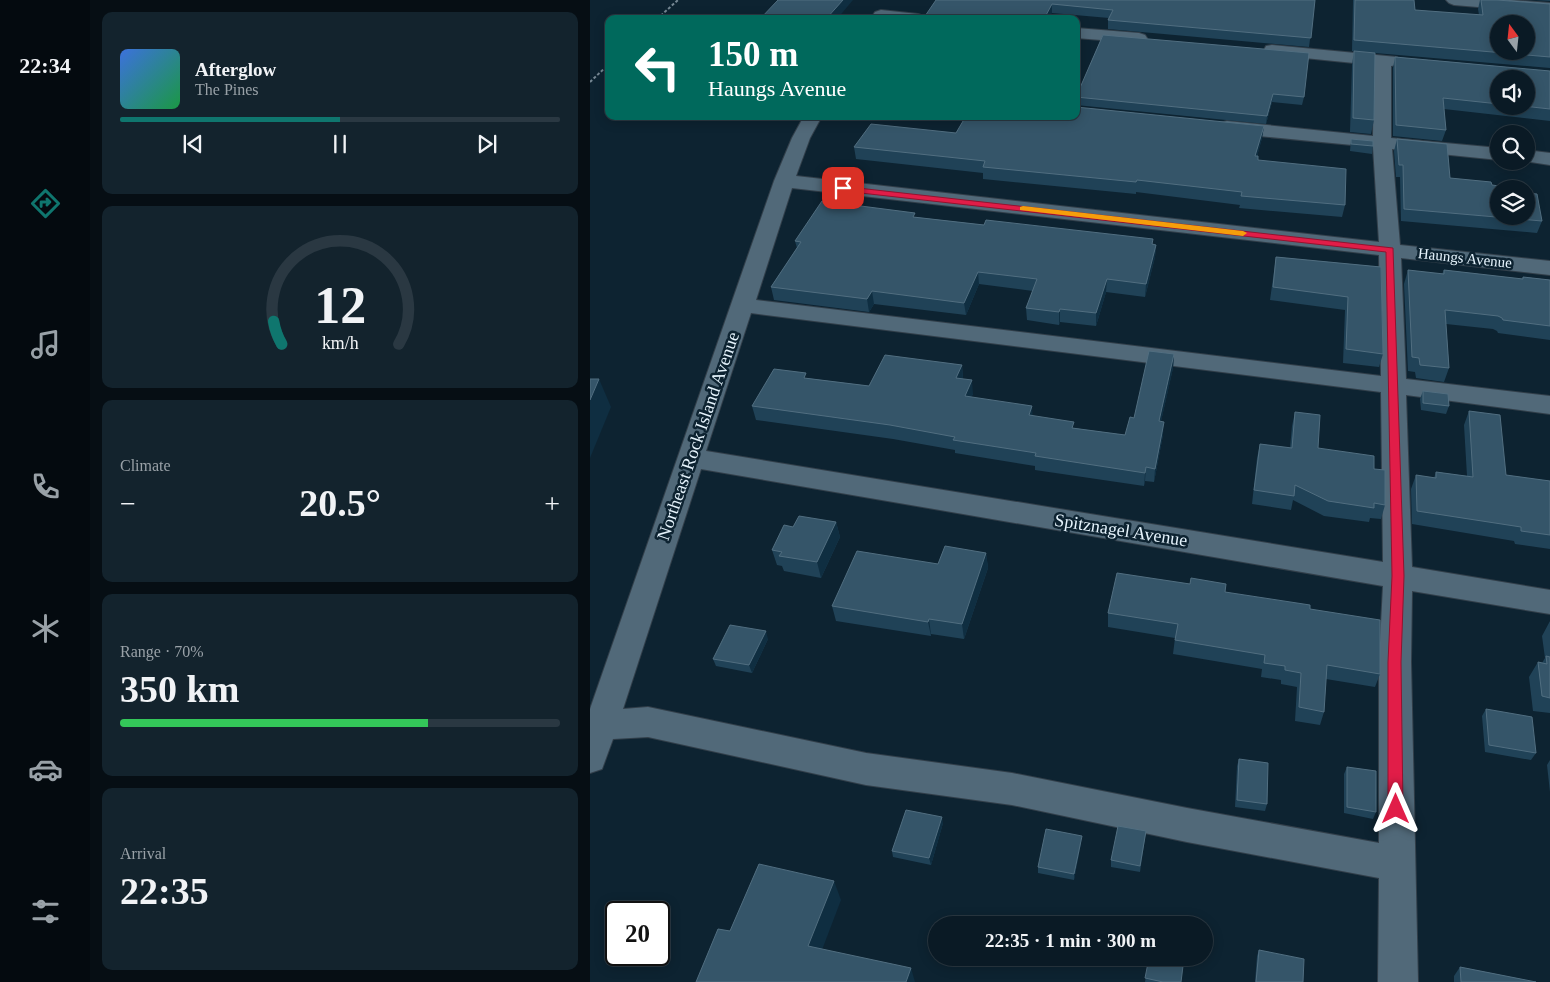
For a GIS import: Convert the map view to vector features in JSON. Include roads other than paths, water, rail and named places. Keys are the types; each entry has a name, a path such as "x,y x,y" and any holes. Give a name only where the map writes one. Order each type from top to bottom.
{"street":[{"path":"882,15 896,0"},
{"path":"1454,0 1550,8"},
{"path":"1080,33 1155,40"},
{"path":"1254,49 1393,61 1382,142 1390,250 1398,576 1395,662 1398,982"},
{"name":"Northeast Rock Island Avenue","path":"590,758 784,182 801,138 812,120"},
{"path":"1210,125 1490,153"},
{"path":"1535,157 1550,158"},
{"name":"Haungs Avenue","path":"784,182 1550,268"},
{"path":"742,305 1550,405"},
{"name":"Spitznagel Avenue","path":"691,458 1550,602"},
{"path":"601,724 648,722 696,730 866,769 1012,789 1187,825 1396,864"}]}
